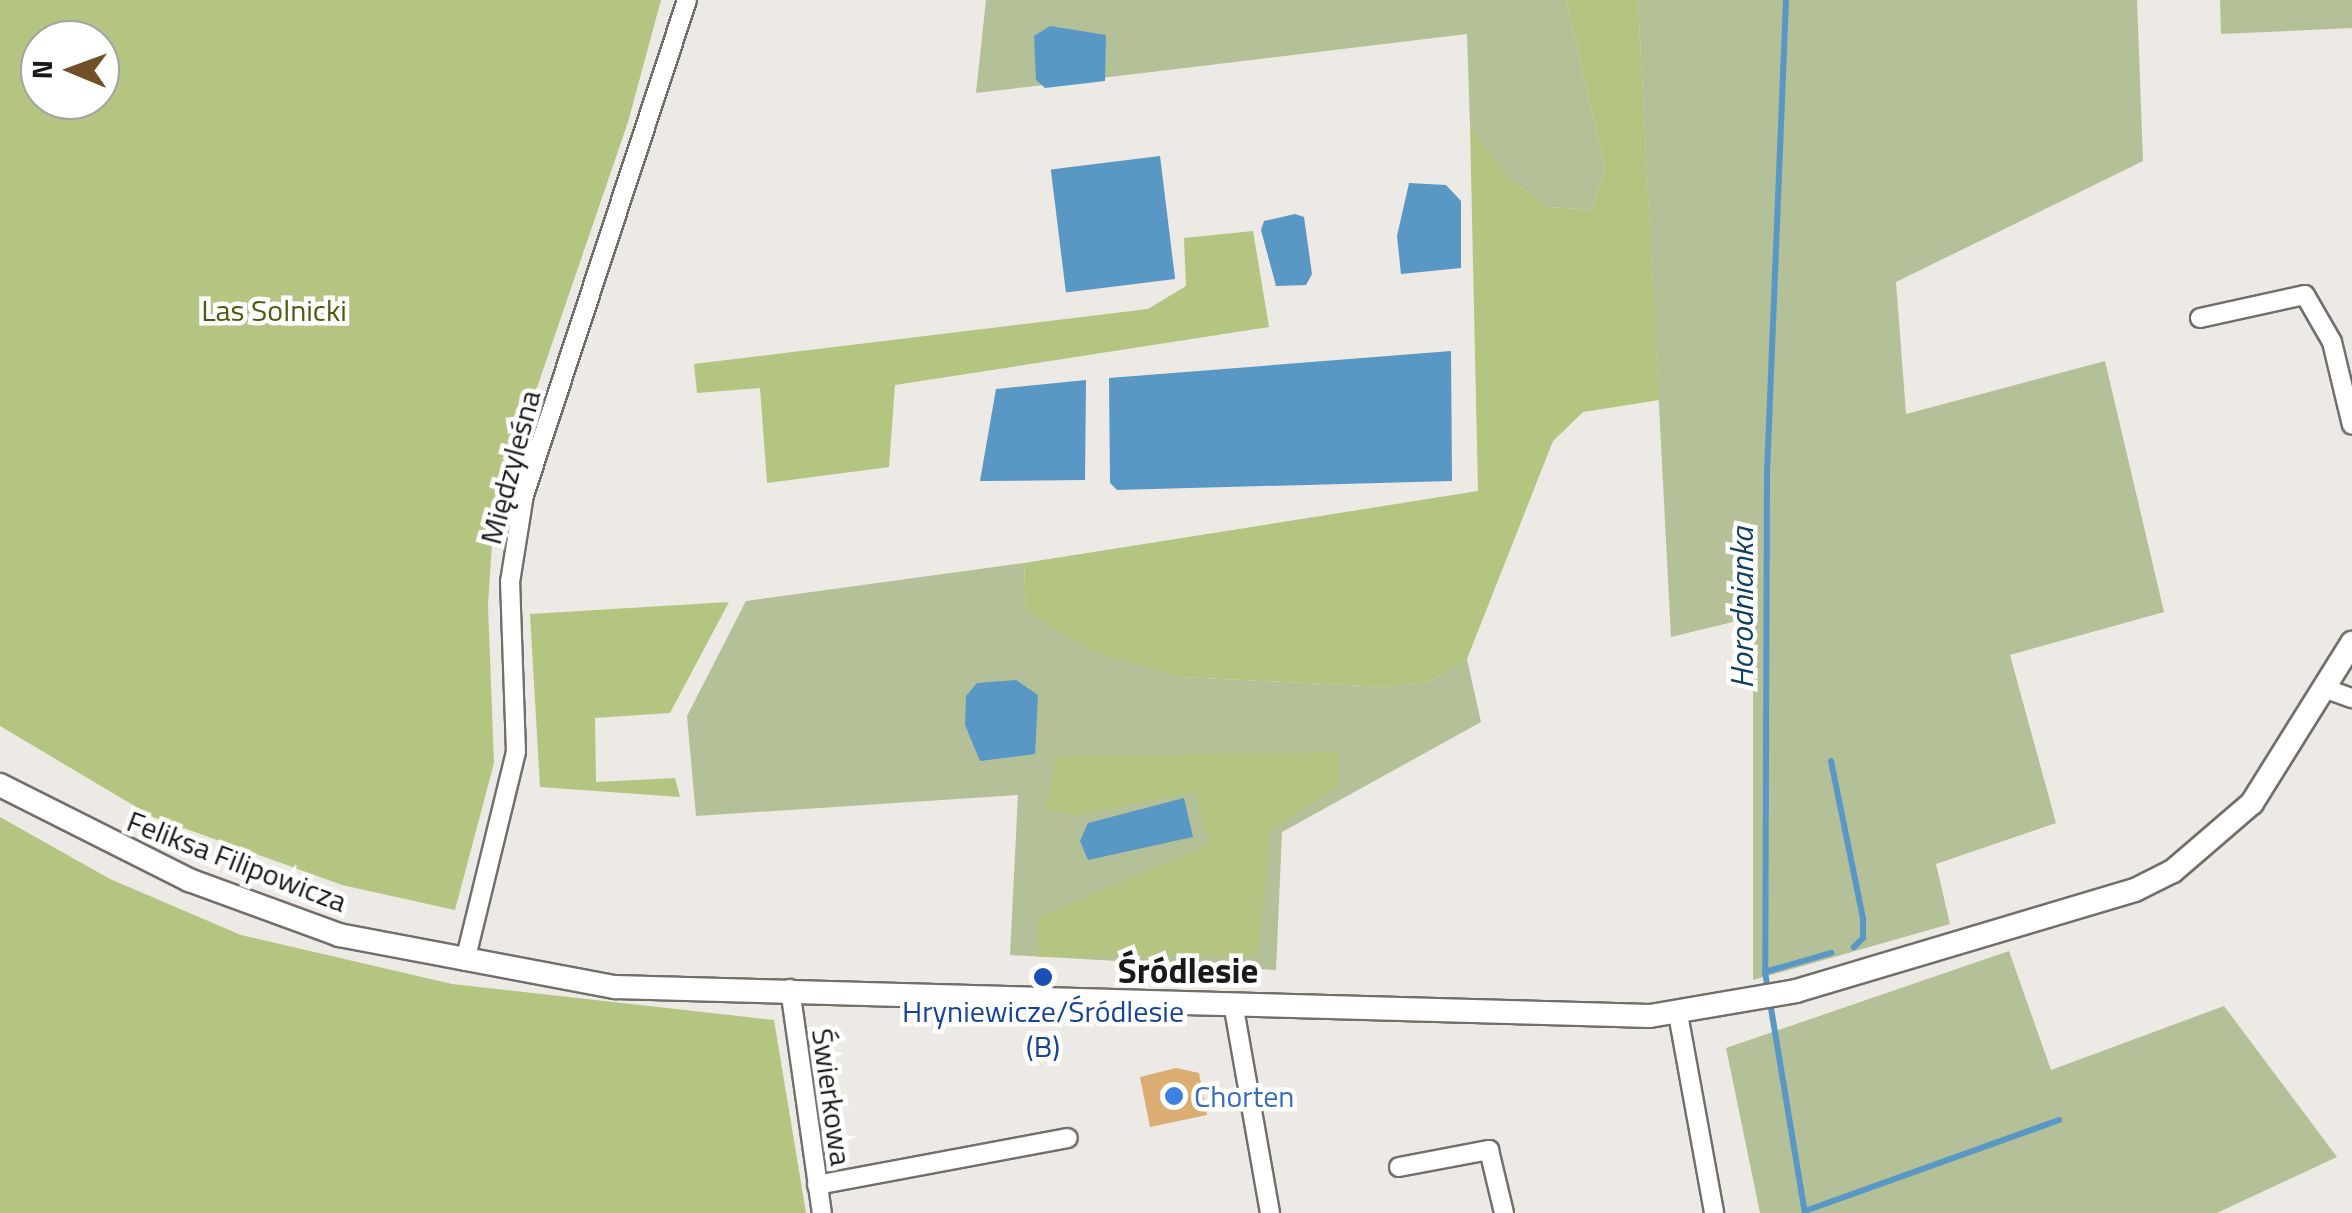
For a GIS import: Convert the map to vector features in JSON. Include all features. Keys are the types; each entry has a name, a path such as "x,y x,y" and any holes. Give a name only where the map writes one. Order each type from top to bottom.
{"street":[{"name":"Międzyleśna","path":"464,961 516,752 510,582 524,496 687,0"},
{"path":"2200,318 2305,295 2332,342 2352,426"},
{"name":"Feliksa Filipowicza","path":"0,785 98,839 271,912 464,961 635,988 1678,1014 1796,991 2135,890 2173,871 2252,803 2352,643"},
{"path":"2324,688 2352,698"},
{"name":"Świerkowa","path":"790,989 822,1213"},
{"path":"1233,1003 1270,1213"},
{"path":"1678,1014 1708,1212"},
{"path":"818,1185 1068,1138"},
{"path":"1399,1167 1489,1150 1504,1213"}],"green space":[{"name":"Las Solnicki","path":"0,0 661,0 628,122 494,513 488,605 494,763 455,910 342,885 153,817 0,726"},
{"path":"986,0 1566,0 1605,168 1592,210 1548,207 1508,177 1470,125 1467,34 976,93"},
{"path":"1566,0 1638,0 1659,400 1583,412 1553,441 1467,659 1429,682 1387,687 1181,677 1096,653 1026,612 1024,563 1478,491 1470,125 1508,177 1548,207 1592,210 1605,168"},
{"path":"1638,0 2137,0 2143,161 1896,282 1906,414 2105,361 2164,612 2010,655 2056,823 1936,864 1950,924 1753,980 1753,617 1671,637"},
{"path":"2220,0 2352,0 2352,28 2221,34"},
{"path":"1253,231 1269,327 895,385 889,467 767,483 760,388 697,393 694,364 1148,309 1186,286 1184,238"},
{"path":"1024,563 1026,612 1181,677 1387,687 1429,682 1467,659 1481,722 1282,832 1276,970 1010,955 1018,795 696,816 687,716 746,601"},
{"path":"729,602 670,713 595,718 596,782 675,778 680,797 540,787 530,614"},
{"path":"1340,752 1338,786 1270,830 1258,956 1038,957 1038,918 1209,844 1196,792 1073,816 1045,809 1057,756"},
{"path":"0,817 110,879 241,935 452,984 774,1020 806,1213 0,1213"},
{"path":"2009,951 2051,1070 2224,1006 2337,1157 2217,1213 1760,1213 1726,1048"}],"water":[{"path":"1050,26 1106,35 1105,81 1045,88 1036,80 1034,36"},
{"path":"1160,156 1175,279 1066,292 1051,169"},
{"path":"1409,183 1446,185 1461,201 1461,268 1401,274 1397,236"},
{"path":"1295,214 1304,217 1312,274 1306,285 1276,286 1261,230 1264,221"},
{"path":"1451,351 1452,481 1117,490 1110,483 1109,378"},
{"path":"1086,380 1085,480 980,481 996,389"},
{"path":"1016,680 1038,695 1035,754 980,761 965,725 966,696 977,683"},
{"path":"1184,798 1193,837 1088,860 1080,841 1088,823"}],"building":[{"name":"Chorten","path":"1176,1068 1199,1073 1207,1115 1150,1127 1140,1077"}],"waterway":[{"name":"Horodnianka","path":"1786,0 1767,474 1765,972 1805,1213"},
{"path":"1831,761 1863,918 1863,938 1854,947"},
{"path":"1765,972 1831,953"},
{"path":"1805,1211 2059,1120"}],"place":[{"name":"Hryniewicze/Śródlesie (B)","path":"1043,977"},
{"name":"Chorten","path":"1174,1096"}],"district":[{"name":"Śródlesie","path":"1188,970"}]}
